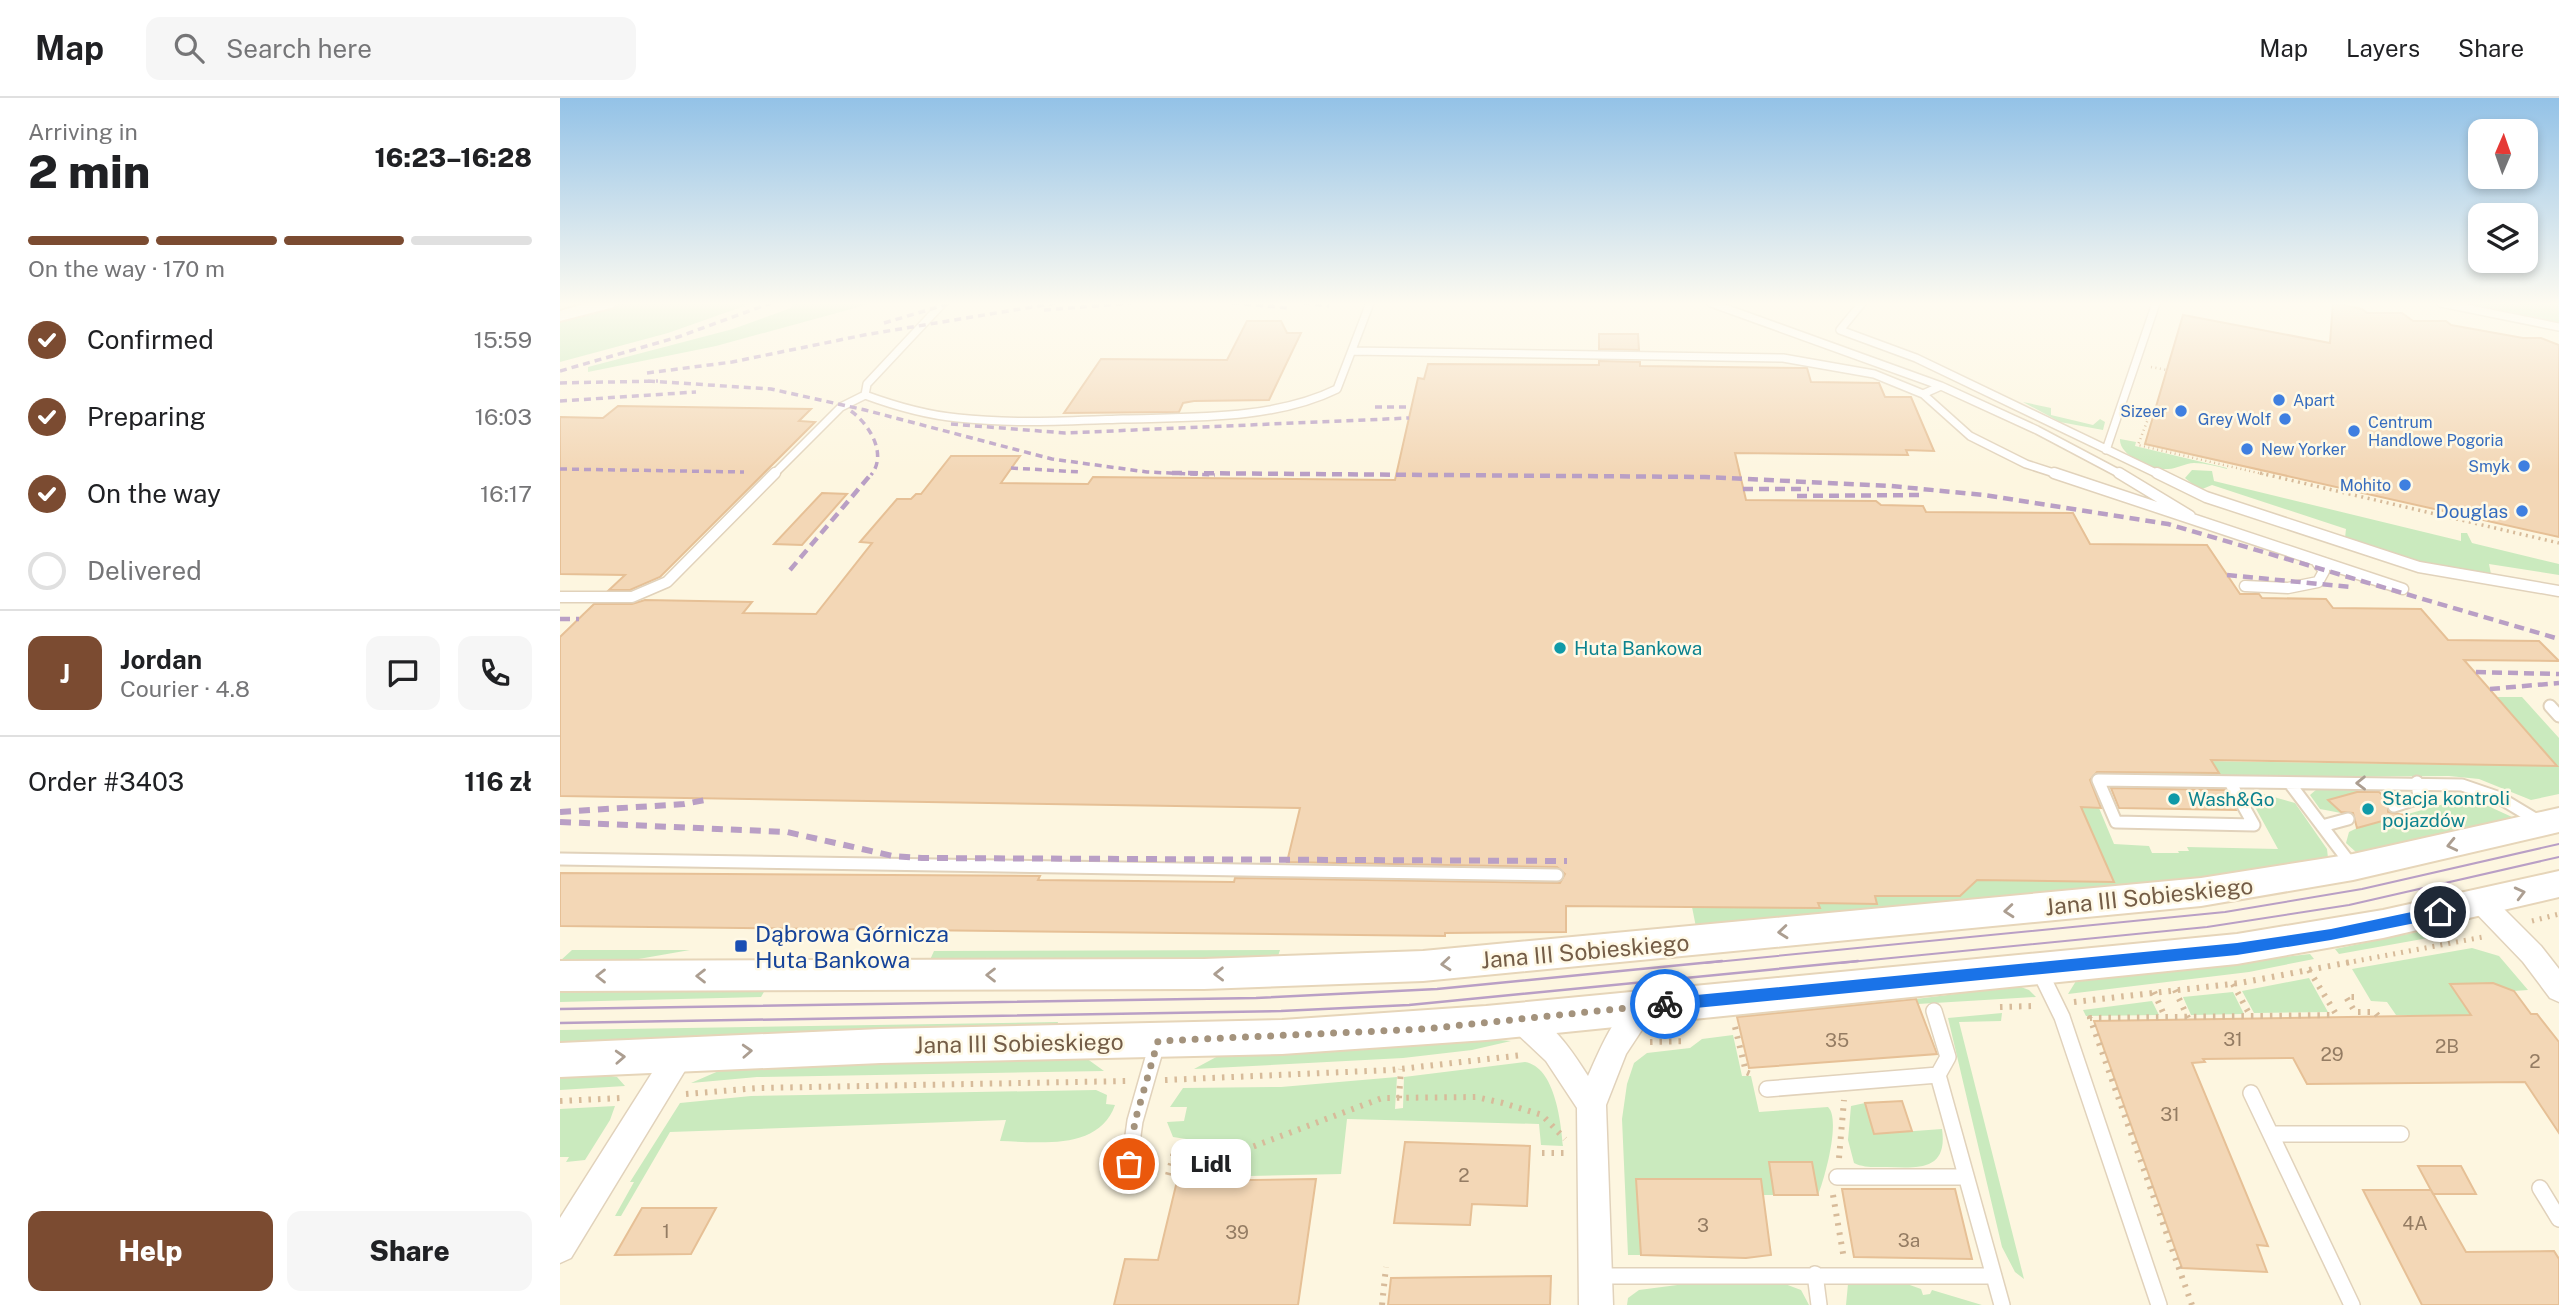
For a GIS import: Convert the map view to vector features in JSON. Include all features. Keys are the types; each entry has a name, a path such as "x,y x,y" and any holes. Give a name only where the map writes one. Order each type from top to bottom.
{"main road":[{"name":"Jana III Sobieskiego","path":"560,976 1190,974 1382,969 2164,896 2244,886 2353,867 2551,822"},
{"name":"Jana III Sobieskiego","path":"560,1060 868,1046 1329,1035 1522,1020 1644,1025 2039,969 2313,938 2559,884"}],"street":[{"path":"2481,902 2532,954 2559,990"},
{"path":"1522,1020 1556,1052 1591,1105"},
{"path":"1596,1291 1591,1105 1615,1046 1644,1025"},
{"path":"560,1247 679,1055"}],"lane":[{"path":"865,395 867,384 890,359"},
{"path":"560,597 632,597 667,582 841,407 865,395 939,415 986,420 1174,419 1297,403 1332,395 1349,359"},
{"path":"1794,359 1834,364 1874,374 1923,394 1970,436 2006,456 2202,524 2403,589"},
{"path":"1867,359 1989,407 2139,485 2202,524"},
{"path":"1919,359 2206,497 2394,560 2446,573 2559,591"},
{"path":"2106,450 2137,359"},
{"path":"1923,394 1941,386"},
{"path":"2245,586 2288,588 2318,582 2324,571 2317,562"},
{"path":"2550,706 2559,716"},
{"path":"2231,784 2254,825 2116,822 2098,780 2291,785 2417,782 2479,788 2551,822"},
{"path":"2394,806 2419,798 2417,782"},
{"path":"2291,785 2353,867"},
{"path":"2322,826 2348,819"},
{"path":"560,859 1557,876"},
{"path":"2039,969 2056,1004 2159,1305"},
{"path":"1934,1011 1948,1057 1938,1075 2002,1305"},
{"path":"1129,1164 1135,1121 1158,1041"},
{"path":"1767,1089 1938,1075"},
{"path":"2251,1093 2352,1305"},
{"path":"2271,1134 2401,1134"},
{"path":"1837,1177 1966,1177"},
{"path":"2540,1188 2559,1219"},
{"path":"1596,1291 1815,1274 1994,1276"},
{"path":"1815,1274 1819,1305"}],"path":[{"path":"2119,412 2148,419 2138,445 2231,469 2559,543"},
{"path":"2367,498 2367,505"},
{"path":"2526,924 2559,914"},
{"path":"2000,1007 2056,1004 2234,984 2488,936"},
{"path":"2192,1305 2090,1018 2337,1016 2309,970"},
{"path":"2234,984 2251,1017"},
{"path":"2175,990 2188,1018"},
{"path":"2154,992 2166,1019"},
{"path":"2354,997 2346,997 2355,1012 2375,1012 2378,1016"},
{"path":"1644,1025 1687,1041"},
{"path":"1735,1027 1746,1072 1751,1072"},
{"path":"1180,1080 1401,1069 1536,1054"},
{"path":"1399,1098 1401,1069"},
{"path":"676,1095 758,1088 1111,1082"},
{"path":"1846,1082 1837,1177 1831,1185 1847,1274"},
{"path":"1171,1164 1212,1162 1357,1110 1371,1100 1399,1098 1476,1097 1522,1108 1542,1115 1579,1153"},
{"path":"560,1101 628,1098"},
{"path":"1168,1175 1175,1148"},
{"path":"1542,1153 1564,1153"},
{"path":"1382,1305 1385,1267"}],"green space":[{"path":"617,359 650,359 588,372 588,367"},
{"path":"2023,402 2051,408 2051,415 2093,425 2100,419 2105,422 2103,430 2060,422"},
{"path":"2120,439 2136,442 2135,446 2227,469 2194,463 2161,469 2131,456 2121,445"},
{"path":"2192,470 2212,471 2214,481 2461,541 2461,533 2467,533 2472,543 2559,564 2559,575 2489,564 2491,574 2429,564 2345,538 2346,529 2212,485 2200,490 2185,478"},
{"path":"2497,697 2522,697 2559,738 2559,794 2531,800 2479,779 2449,776 2298,777 2084,772 2114,844 2149,846 2152,853 2179,853 2178,851 2189,851 2187,847 2278,849 2249,796 2263,794 2295,803 2327,849 2328,858 2215,877 1696,927 1692,907 1819,907 1818,903 1877,904 1875,896 1960,896 1966,890 1963,880 2082,811 2061,759 2557,766"},
{"path":"2374,787 2328,800 2341,813 2320,809 2310,795 2317,789"},
{"path":"2451,802 2488,806 2512,817 2357,853 2346,843 2349,832 2357,828"},
{"path":"2441,927 2453,927 2441,929 2428,938 2339,954 2335,949"},
{"path":"2472,948 2499,956 2528,990 2514,991 2493,983 2451,984 2471,1015 2396,1015 2387,1002 2371,1001 2352,969"},
{"path":"572,950 690,950 627,961 560,961"},
{"path":"1280,950 1277,959 929,962 934,951"},
{"path":"2310,954 2314,959 2249,972 2068,994 2076,981"},
{"path":"2309,978 2328,1012 2254,1013 2242,991"},
{"path":"2018,986 2029,990 2036,997 1918,1004 1916,999"},
{"path":"765,990 761,997 560,1002 560,991"},
{"path":"2233,992 2244,1014 2191,1015 2183,997"},
{"path":"2152,1001 2159,1015 2086,1016 2083,1010"},
{"path":"2002,1013 2001,1021 1959,1022 2024,1279 2015,1272 2002,1247 1948,1018"},
{"path":"1058,1022 1057,1027 560,1045 560,1030"},
{"path":"1733,1035 1742,1076 1751,1076 1759,1112 1828,1107 1832,1114 1830,1149 1818,1195 1811,1162 1769,1162 1775,1195 1763,1195 1760,1179 1637,1180 1641,1255 1628,1255 1622,1119 1627,1084 1634,1063 1647,1053 1690,1048 1702,1039"},
{"path":"1487,1039 1511,1041 1472,1050 1403,1058 1194,1069 1220,1055"},
{"path":"1086,1058 1104,1071 757,1077 691,1083 721,1070 899,1061"},
{"path":"1525,1062 1535,1066 1550,1084 1558,1110 1563,1146 1541,1145 1539,1124 1347,1119 1341,1174 1207,1177 1213,1148 1184,1148 1186,1139 1173,1137 1167,1122 1184,1121 1187,1107 1170,1107 1183,1088 1281,1087 1397,1077 1395,1109 1403,1108 1404,1077"},
{"path":"560,1076 617,1077 625,1086 560,1090"},
{"path":"1096,1090 1107,1095 1106,1104 1115,1105 1107,1120 1096,1130 1066,1141 1000,1141 1006,1120 670,1132 621,1216 615,1216 634,1182 630,1182 680,1103 751,1096"},
{"path":"1865,1103 1874,1134 1942,1129 1943,1143 1935,1160 1910,1167 1870,1167 1854,1163 1848,1140 1851,1106"},
{"path":"615,1106 610,1120 585,1160 566,1162 569,1157 560,1157 560,1109"},
{"path":"1685,1284 1785,1284 1801,1290 1809,1305 1627,1305 1628,1298 1639,1290"},
{"path":"1848,1284 1907,1284 1921,1289 1923,1295 1930,1294 1932,1290 1982,1305 1846,1305"}],"building":[{"path":"1101,359 1288,359 1269,400 1194,401 1183,403 1179,412 1064,413"},
{"name":"Centrum Handlowe Pogoria","path":"2170,359 2559,359 2559,537 2145,444"},
{"name":"Huta Bankowa","path":"1599,361 1640,362 1640,366 1807,368 1811,382 1879,383 1885,397 1911,397 1934,451 1906,450 1908,455 1735,453 1746,500 1876,501 1881,505 1923,506 1926,512 2073,513 2090,544 2207,545 2240,594 2259,594 2262,598 2326,599 2333,608 2421,609 2448,640 2539,641 2559,661 2464,660 2557,766 2211,760 2219,773 2097,772 2090,780 2101,808 2081,807 2114,882 1977,880 1960,896 1875,896 1877,904 1818,903 1820,908 1566,906 1566,932 1445,933 1445,936 560,926 560,873 1040,876 1038,880 1234,882 1235,878 1560,883 1565,874 1557,867 1287,862 1300,808 560,796 560,637 594,604 632,604 645,600 752,602 743,613 816,614 872,543 860,542 897,499 911,499 916,494 921,494 951,456 1020,456 1001,483 1088,484 1093,477 1395,480 1418,378 1424,379 1428,364 1599,365"},
{"path":"618,406 811,409 799,421 815,422 660,577 630,590 609,590 625,575 560,574 560,417 603,418"},
{"path":"822,493 847,494 802,545 774,544"},
{"name":"Wash&Go","path":"2111,788 2225,790 2236,810 2119,808"},
{"name":"Stacja kontroli pojazdów","path":"2357,792 2379,792 2388,800 2388,812 2404,815 2357,828 2353,813 2341,812 2328,800"},
{"path":"2493,983 2514,991 2531,1014 2537,1014 2559,1042 2559,1133 2525,1082 2307,1084 2293,1058 2203,1059 2205,1062 2192,1063 2268,1246 2257,1245 2267,1272 2182,1268 2094,1021 2471,1015 2450,984"},
{"path":"1916,999 1937,1054 1749,1068 1737,1017"},
{"path":"1902,1101 1912,1131 1874,1134 1865,1103"},
{"path":"1405,1142 1530,1146 1527,1206 1472,1204 1470,1225 1394,1223"},
{"path":"1769,1162 1812,1162 1818,1195 1774,1195"},
{"path":"2418,1166 2461,1166 2476,1194 2433,1194"},
{"path":"1316,1179 1298,1305 1114,1305 1125,1259 1158,1260 1177,1181"},
{"path":"1636,1179 1761,1179 1771,1255 1746,1258 1641,1255"},
{"path":"1842,1189 1955,1189 1972,1259 1854,1257"},
{"path":"2363,1190 2431,1190 2466,1252 2554,1251 2559,1259 2559,1305 2422,1305"},
{"path":"642,1208 716,1208 691,1254 615,1255"},
{"path":"1551,1276 1550,1305 1388,1305 1391,1278"}],"tram line":[{"path":"1705,963 2225,912 2362,889 2559,844"},
{"path":"1840,963 2207,927 2349,905 2559,857"},
{"path":"560,1009 1256,998 1437,989 1722,961"},
{"path":"560,1023 1281,1011 1409,1005 1858,961"}],"railway":[{"path":"560,371 601,359"},
{"path":"647,373 745,359"},
{"path":"560,383 650,381"},
{"path":"650,381 771,389 865,410 1052,459 1147,472 1215,475"},
{"path":"650,381 658,381"},
{"path":"560,401 696,392"},
{"path":"1375,407 1411,407"},
{"path":"851,411 870,431 877,449 876,467 871,475"},
{"path":"951,424 1065,433 1409,418"},
{"path":"1011,468 1081,472"},
{"path":"560,469 744,472"},
{"path":"790,570 872,473"},
{"path":"1172,473 1705,477 1891,486 1984,495 2168,524 2559,639"},
{"path":"1743,489 1809,489"},
{"path":"1797,496 1919,495"},
{"path":"2227,575 2351,587"},
{"path":"560,619 579,619"},
{"path":"2476,672 2559,674"},
{"path":"2490,689 2559,683"},
{"path":"560,812 684,804 711,799"},
{"path":"560,822 787,832 893,856 922,858 1567,861"}],"way so far":[{"path":"1129,1164 1135,1121 1158,1041 1424,1029 1665,1004"}],"place":[{"name":"Apart","path":"2279,400"},
{"name":"Sizeer","path":"2181,411"},
{"name":"Grey Wolf","path":"2285,419"},
{"name":"Centrum Handlowe Pogoria","path":"2354,431"},
{"name":"New Yorker","path":"2247,449"},
{"name":"Smyk","path":"2524,466"},
{"name":"Mohito","path":"2405,485"},
{"name":"Douglas","path":"2522,511"},
{"name":"Huta Bankowa","path":"1560,648"},
{"name":"Wash&Go","path":"2174,799"},
{"name":"Stacja kontroli pojazdów","path":"2368,809"},
{"name":"Dąbrowa Górnicza Huta Bankowa","path":"741,946"},
{"name":"Lidl","path":"1129,1164"}],"route":[{"path":"1665,1004 2237,949 2383,925 2440,912"}]}
